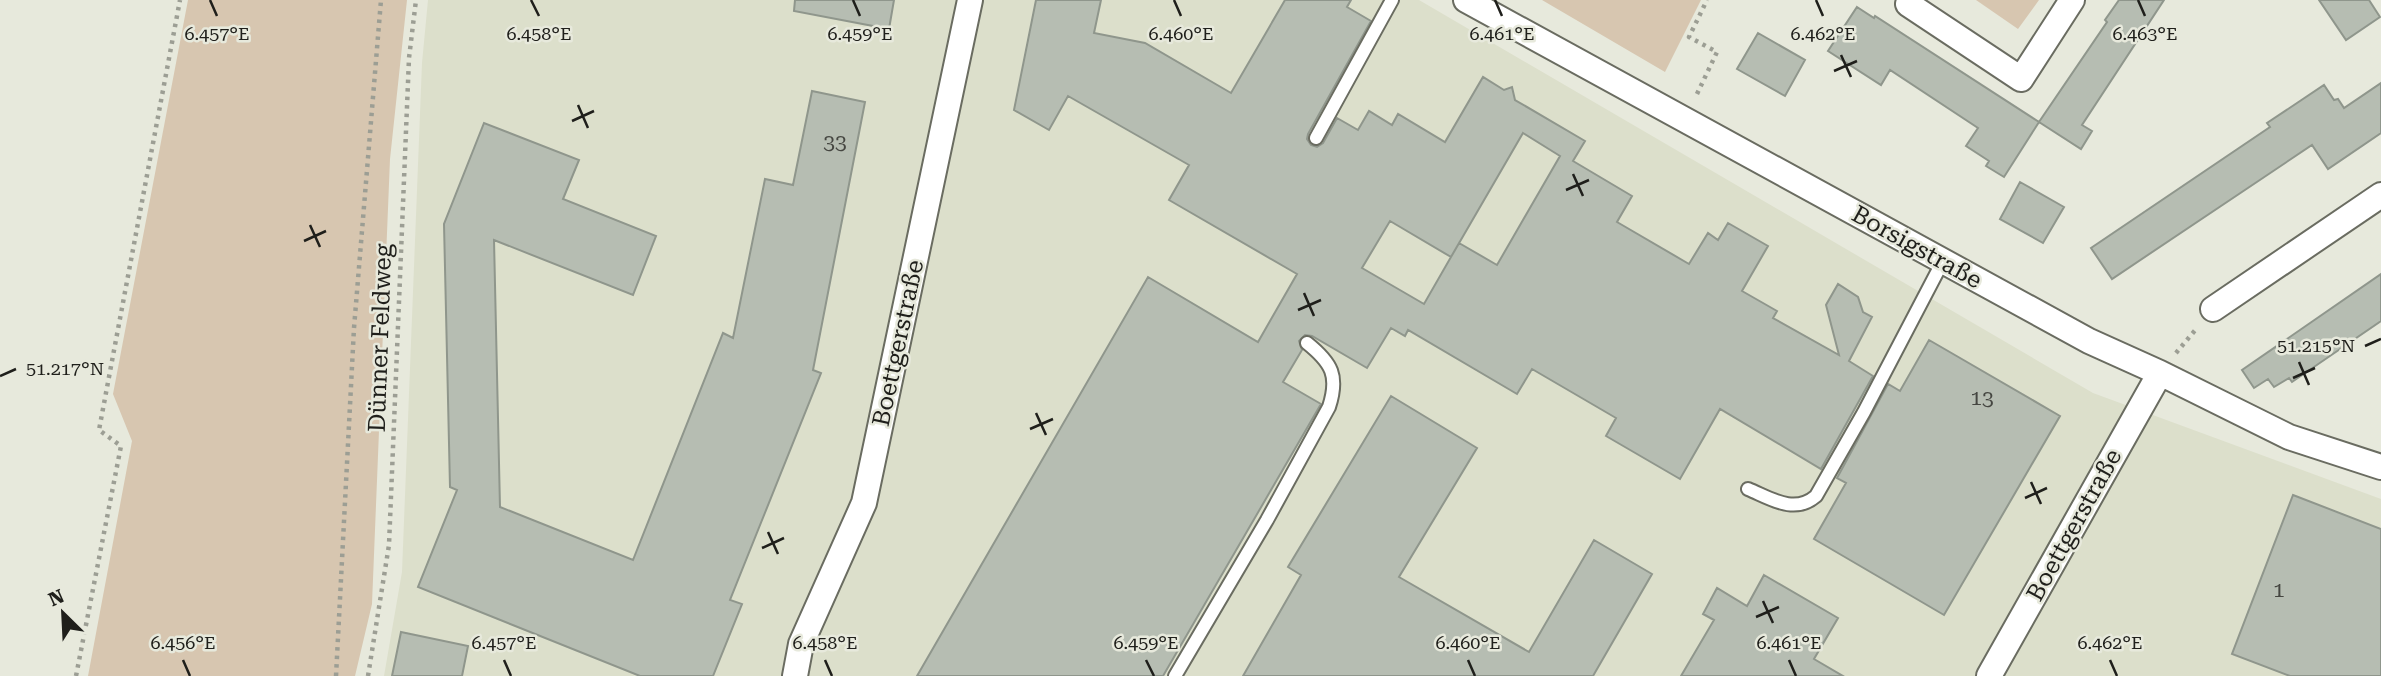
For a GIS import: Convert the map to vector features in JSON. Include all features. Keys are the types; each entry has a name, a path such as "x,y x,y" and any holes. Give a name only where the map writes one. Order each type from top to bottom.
{"street":[{"name":"Boettgerstraße","path":"795,676 801,644 864,503 970,0"},
{"name":"Borsigstraße","path":"1466,0 2090,341 2289,437 2381,467"},
{"path":"1910,0 1908,4 2021,79 2073,0"},
{"path":"2213,309 2381,195"},
{"name":"Boettgerstraße","path":"1989,676 2160,373"}],"lane":[{"path":"1316,138 1392,0"},
{"path":"1748,489 1791,507 1802,505 1816,496 1864,412 1943,261"},
{"path":"1175,676 1267,520 1329,407 1334,393 1334,376 1322,356 1307,344"}],"path":[{"path":"76,676 121,446 99,430 180,0"},
{"path":"336,676 354,328 381,0"},
{"name":"Dünner Feldweg","path":"368,676 389,545 409,58 416,0"},
{"path":"1697,94 1717,52 1689,37 1707,0"},
{"path":"2160,373 2213,309"}],"shaded area":[{"path":"188,0 407,0 390,159 372,604 355,676 88,676 132,441 113,394"},
{"path":"428,0 1419,0 2093,393 2381,499 2381,676 384,676 402,572 422,63"},
{"path":"1542,0 1701,0 1665,72"},
{"path":"1976,0 2039,0 2018,29"}],"building":[{"path":"795,0 894,0 889,29 794,11"},
{"path":"1036,0 1101,0 1094,33 1145,43 1231,93 1285,0 1351,0 1347,7 1371,21 1308,134 1307,139 1311,145 1317,147 1323,143 1337,118 1358,130 1369,111 1392,125 1398,114 1445,142 1483,77 1504,90 1512,87 1515,100 1585,141 1573,161 1632,196 1617,222 1689,264 1708,233 1718,240 1728,223 1768,246 1742,291 1777,311 1773,318 1839,355 1826,305 1838,284 1858,297 1863,312 1872,317 1849,361 1873,376 1821,469 1720,409 1680,479 1606,436 1616,418 1532,369 1517,394 1408,330 1405,336 1391,328 1367,368 1312,336 1305,335 1299,341 1302,350 1283,382 1321,404 1163,676 917,676 1148,277 1258,342 1297,274 1169,200 1189,165 1068,96 1049,130 1014,110","holes":["1523,133 1560,156 1497,265 1459,243","1390,221 1451,257 1424,304 1362,268"]},
{"path":"2119,0 2164,0 2082,125 2092,131 2081,149 2039,122"},
{"path":"2319,0 2369,0 2380,17 2346,40"},
{"path":"1857,7 2039,122 2004,177 1986,166 1989,161 1966,146 1978,128 1890,70 1881,85 1828,51"},
{"path":"1758,33 1805,60 1785,96 1737,69"},
{"path":"2381,83 2381,133 2328,169 2312,145 2112,279 2091,248 2270,127 2267,123 2324,85 2334,100 2338,99 2344,108"},
{"path":"812,91 865,102 813,370 821,373 730,600 742,604 713,676 640,676 418,587 457,490 450,487 444,224 484,123 579,160 563,199 656,236 633,295 494,240 500,507 633,560 723,333 733,338 765,179 793,185"},
{"path":"2020,182 2064,207 2043,243 2000,219"},
{"path":"2381,274 2381,321 2292,382 2289,378 2274,387 2268,379 2254,388 2242,370"},
{"path":"1929,340 2060,416 1944,615 1814,539 1846,483 1837,478 1888,384 1900,391"},
{"path":"1391,396 1477,448 1399,577 1529,652 1594,540 1652,574 1593,676 1243,676 1301,575 1288,567"},
{"path":"2293,495 2381,529 2381,676 2290,676 2232,654"},
{"path":"1764,575 1838,618 1814,659 1843,676 1681,676 1714,620 1703,614 1717,588 1747,606"},
{"path":"401,632 468,646 462,676 392,676"}]}
